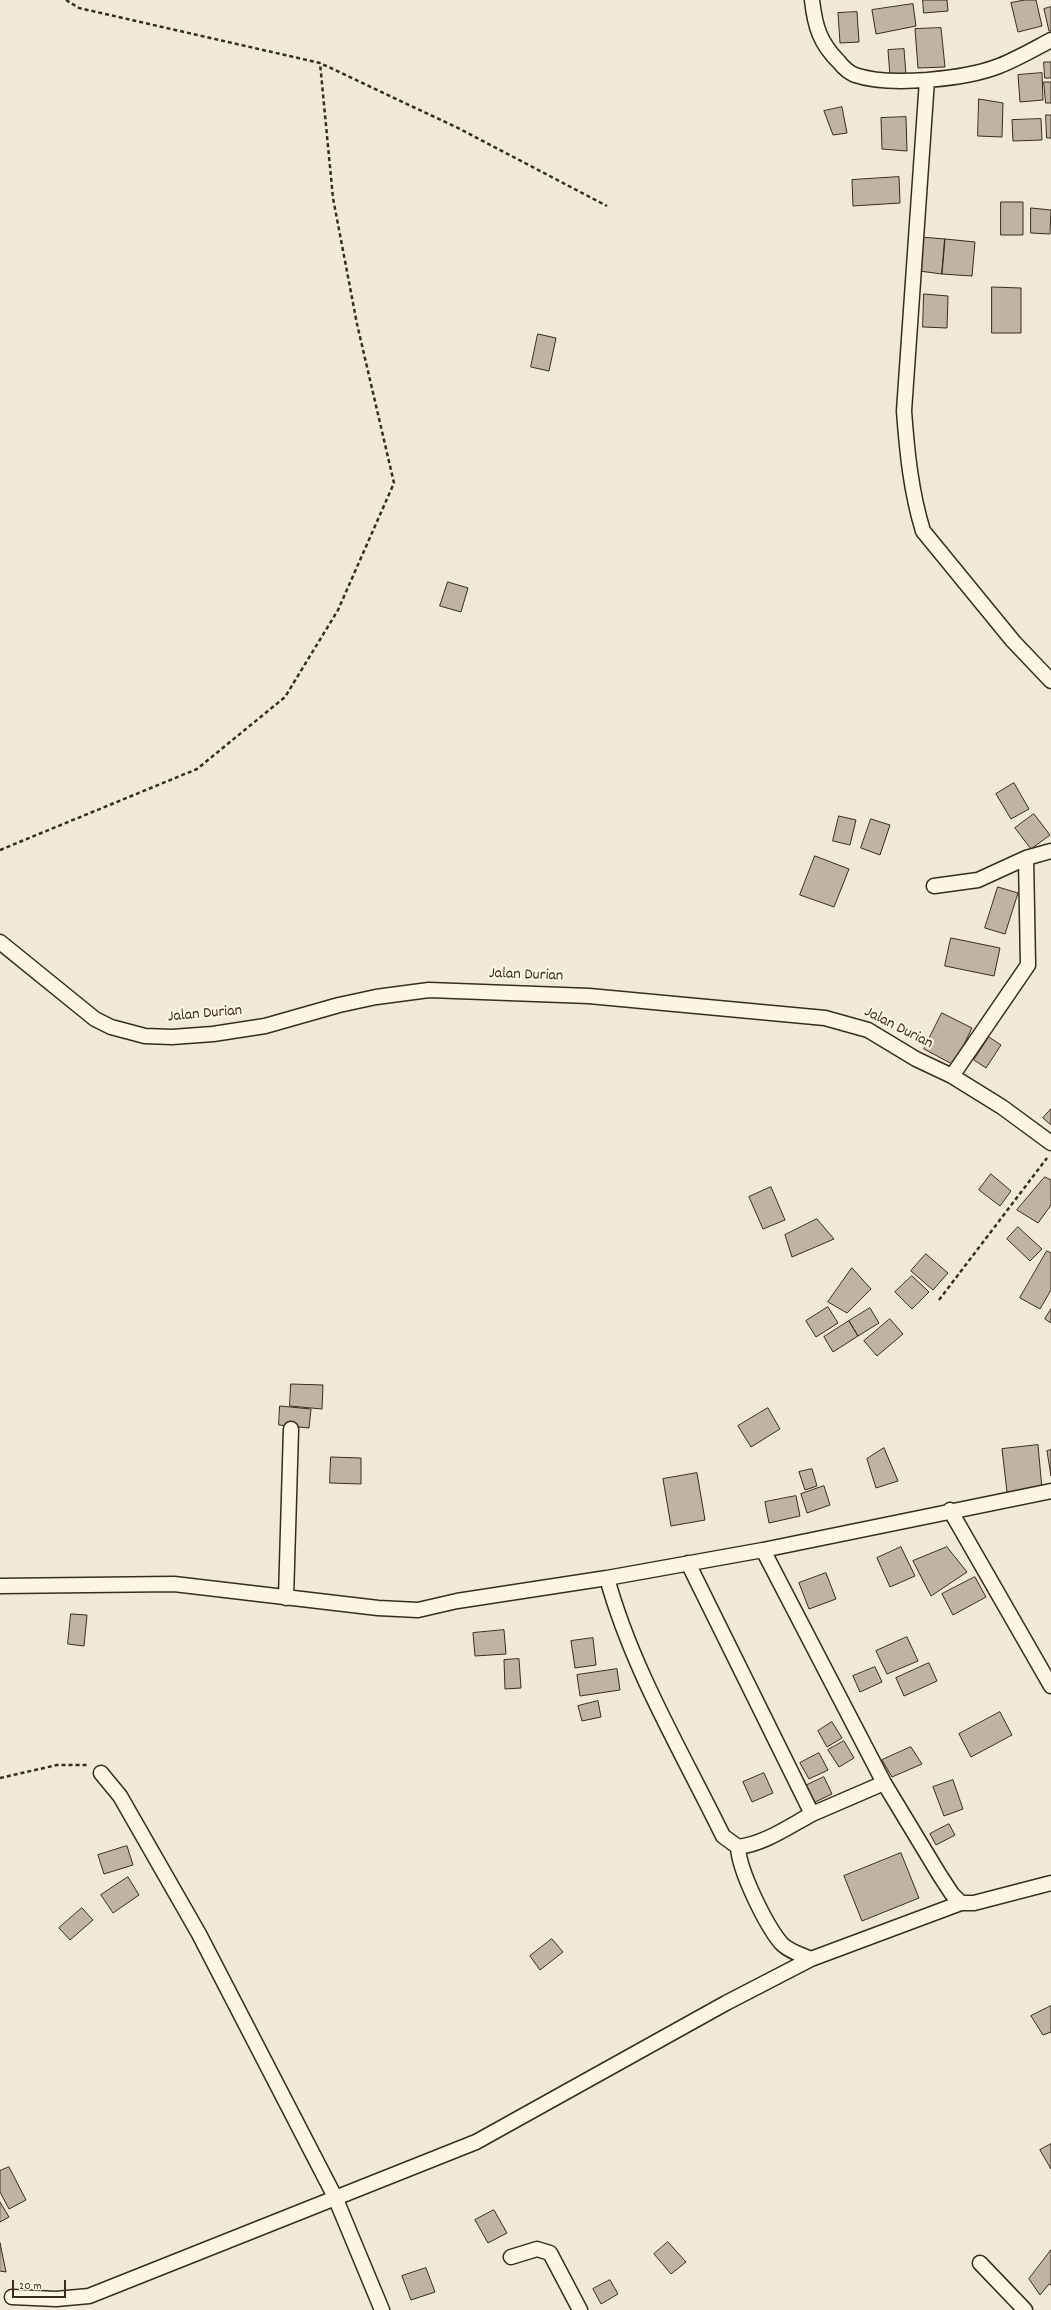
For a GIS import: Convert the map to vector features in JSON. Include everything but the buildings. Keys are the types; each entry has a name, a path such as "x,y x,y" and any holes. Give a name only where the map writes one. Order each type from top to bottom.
{"street":[{"path":"812,0 820,37 829,52 854,75 875,79 927,80 998,66 1051,40"},
{"path":"927,80 904,411 909,466 917,511 923,531 1013,641 1051,681"},
{"path":"934,886 978,880 1026,858 1051,851"},
{"path":"952,1076 1028,965 1026,858"},
{"name":"Jalan Durian","path":"0,942 95,1019 111,1027 145,1036 172,1037 213,1034 257,1027 295,1019 339,1005 376,997 429,990 589,996 833,1020 868,1030 916,1059 952,1076 1002,1107 1051,1143"},
{"path":"286,1598 291,1429"},
{"path":"0,1586 174,1584 286,1598 418,1610 457,1601 607,1578 763,1550 950,1510 1051,1491"},
{"path":"950,1510 1051,1686"},
{"path":"763,1550 884,1783 955,1899 961,1903"},
{"path":"688,1563 812,1814"},
{"path":"607,1578 617,1614 647,1685 723,1836 738,1848 743,1870 764,1916 782,1944 811,1959"},
{"path":"101,1773 120,1796 199,1934 335,2197 382,2310"},
{"path":"738,1848 764,1840 812,1814 884,1783"},
{"path":"12,2297 56,2298 89,2296 476,2142 726,2003 811,1959 961,1903 974,1903 1051,1883"},
{"path":"511,2257 537,2249 550,2253 580,2310"},
{"path":"980,2263 1024,2310"}],"path":[{"path":"66,0 79,8 320,63 460,129 607,206"},
{"path":"0,850 197,769 285,697 338,610 394,483 357,324 333,198 320,63"},
{"path":"939,1300 1051,1152"},
{"path":"0,1778 70,1763 92,1766 101,1773"}]}
